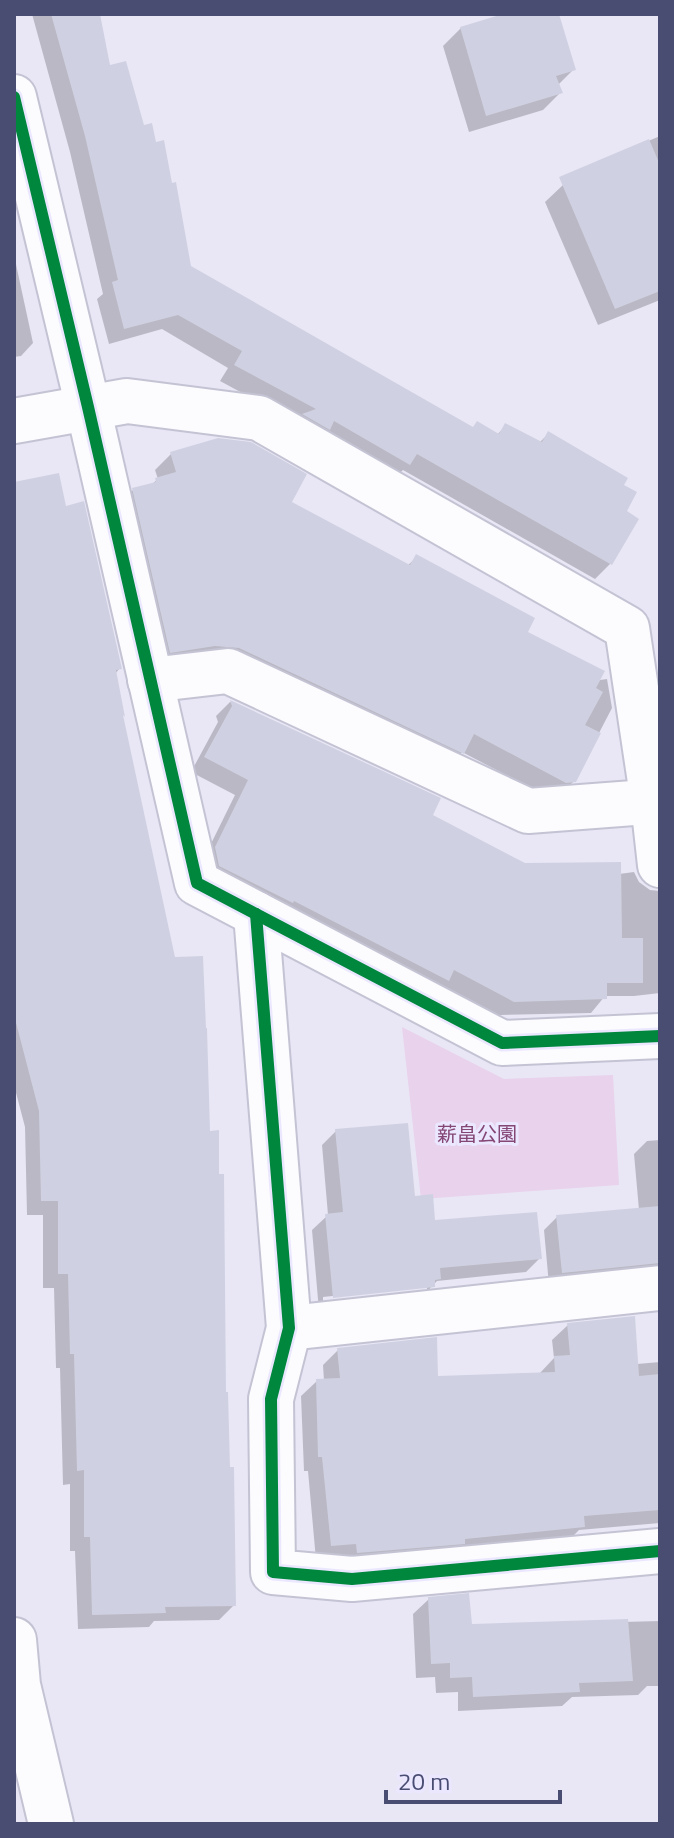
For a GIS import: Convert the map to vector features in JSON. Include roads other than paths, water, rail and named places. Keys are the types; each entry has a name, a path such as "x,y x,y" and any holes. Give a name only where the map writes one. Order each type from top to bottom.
{"street":[{"path":"14,97 197,883 502,1043 660,1036"},
{"path":"14,421 127,401 259,418 627,628 656,801 660,865"},
{"path":"150,680 228,671 528,811 656,801"},
{"path":"256,914 289,1328 271,1399 273,1572 352,1579 660,1551"},
{"path":"289,1328 660,1288"},
{"path":"14,1640 18,1685 51,1824"}],"park label":[{"name":"薪畠公園","path":"477,1133"}]}
